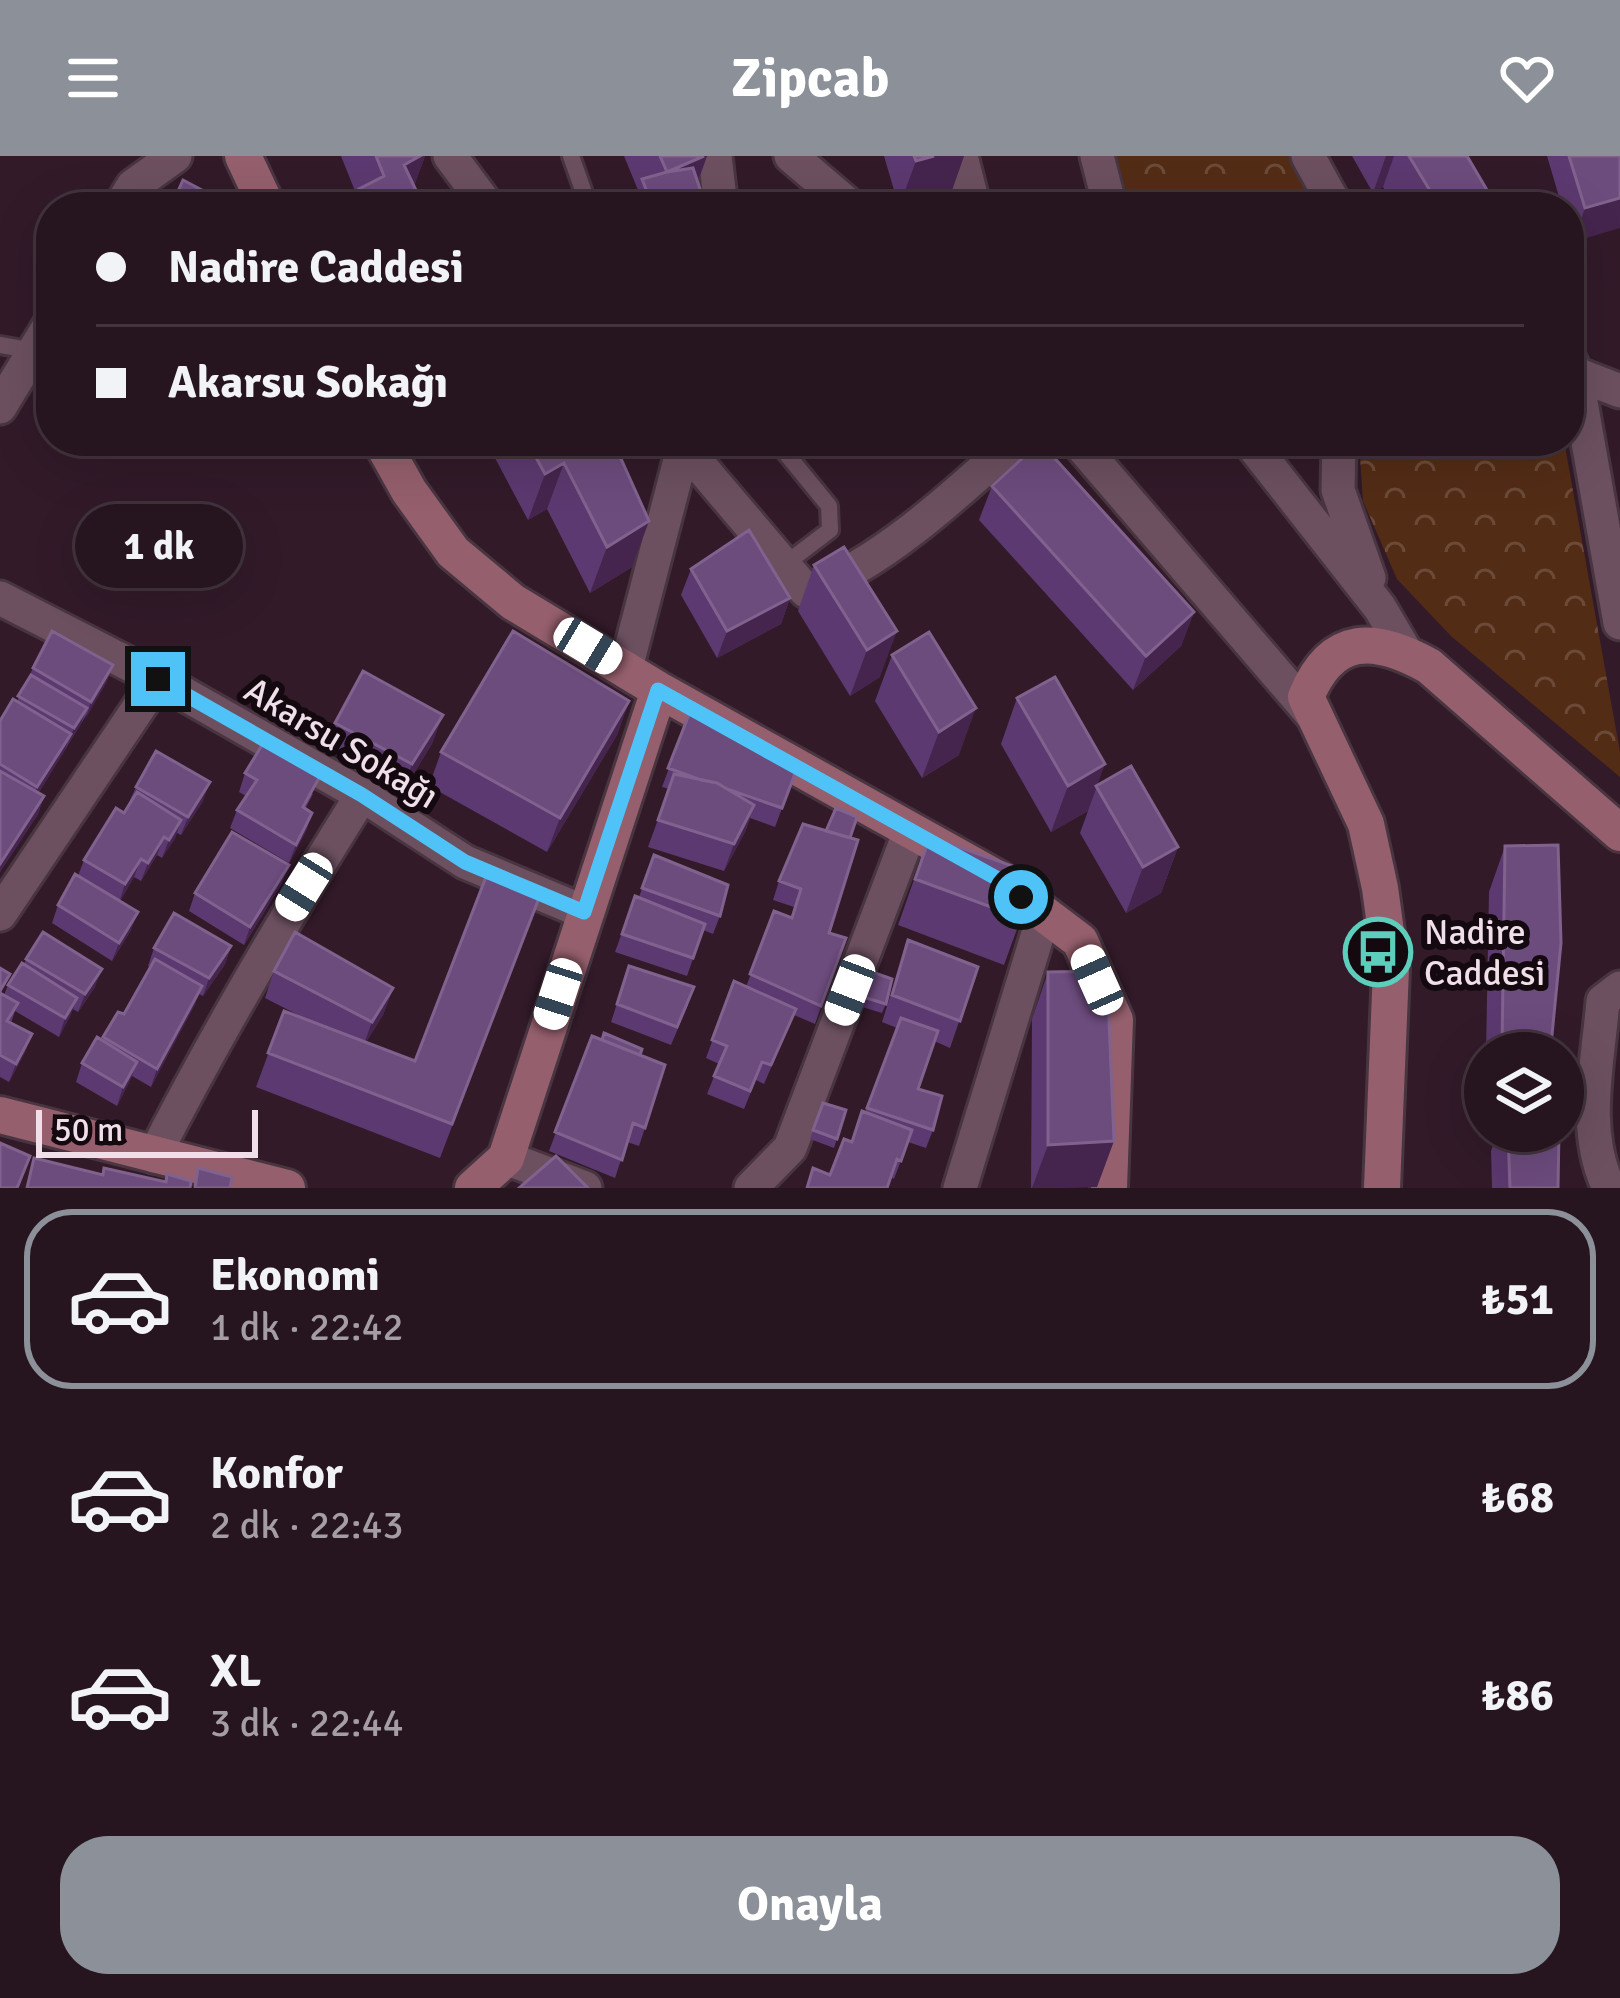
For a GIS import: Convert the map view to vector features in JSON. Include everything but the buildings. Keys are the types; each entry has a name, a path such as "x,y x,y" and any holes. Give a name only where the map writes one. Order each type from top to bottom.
{"street":[{"path":"129,192 175,156"},
{"path":"242,156 260,192"},
{"path":"450,156 477,192"},
{"path":"715,156 719,192"},
{"path":"791,156 833,192"},
{"path":"961,156 970,192"},
{"path":"1097,156 1106,192"},
{"path":"1308,156 1328,192"},
{"path":"4,395 36,346"},
{"path":"1584,374 1620,391"},
{"path":"1584,432 1620,623"},
{"path":"389,456 453,552 513,602 658,690 998,879 1080,941 1115,1019 1109,1188"},
{"path":"626,668 680,456"},
{"path":"694,456 806,592 839,580 998,456"},
{"path":"1090,456 1314,717"},
{"path":"1261,456 1380,608 1407,654"},
{"path":"1339,456 1338,490 1380,608"},
{"name":"Akarsu Sokağı","path":"0,598 158,679 362,795 479,869 584,912"},
{"path":"1382,1188 1391,969 1366,824 1306,697 1315,675 1349,648 1370,643 1394,646 1429,666 1620,833"},
{"path":"0,914 158,679"},
{"path":"473,1188 506,1158 658,690"},
{"path":"154,1156 284,918 362,795"},
{"path":"751,1188 790,1148 910,831"},
{"path":"960,1188 1045,914"},
{"path":"1609,1188 1596,1161 1592,1120 1604,1001 1620,988"},
{"path":"0,1115 287,1188"},
{"path":"506,1158 585,1188"}],"lane":[{"path":"571,156 584,192"},
{"path":"0,345 36,338"},
{"path":"784,566 830,530 829,506 788,456"}],"green space":[{"path":"1117,156 1292,156 1311,192 1125,192"},
{"path":"1360,456 1567,456 1620,752 1620,777 1451,636 1397,579 1363,501"}],"place":[{"name":"Nadire Caddesi","path":"1378,952"}],"route":[{"path":"158,679 362,795 465,862 584,912 658,690 998,879 1021,897"}]}
